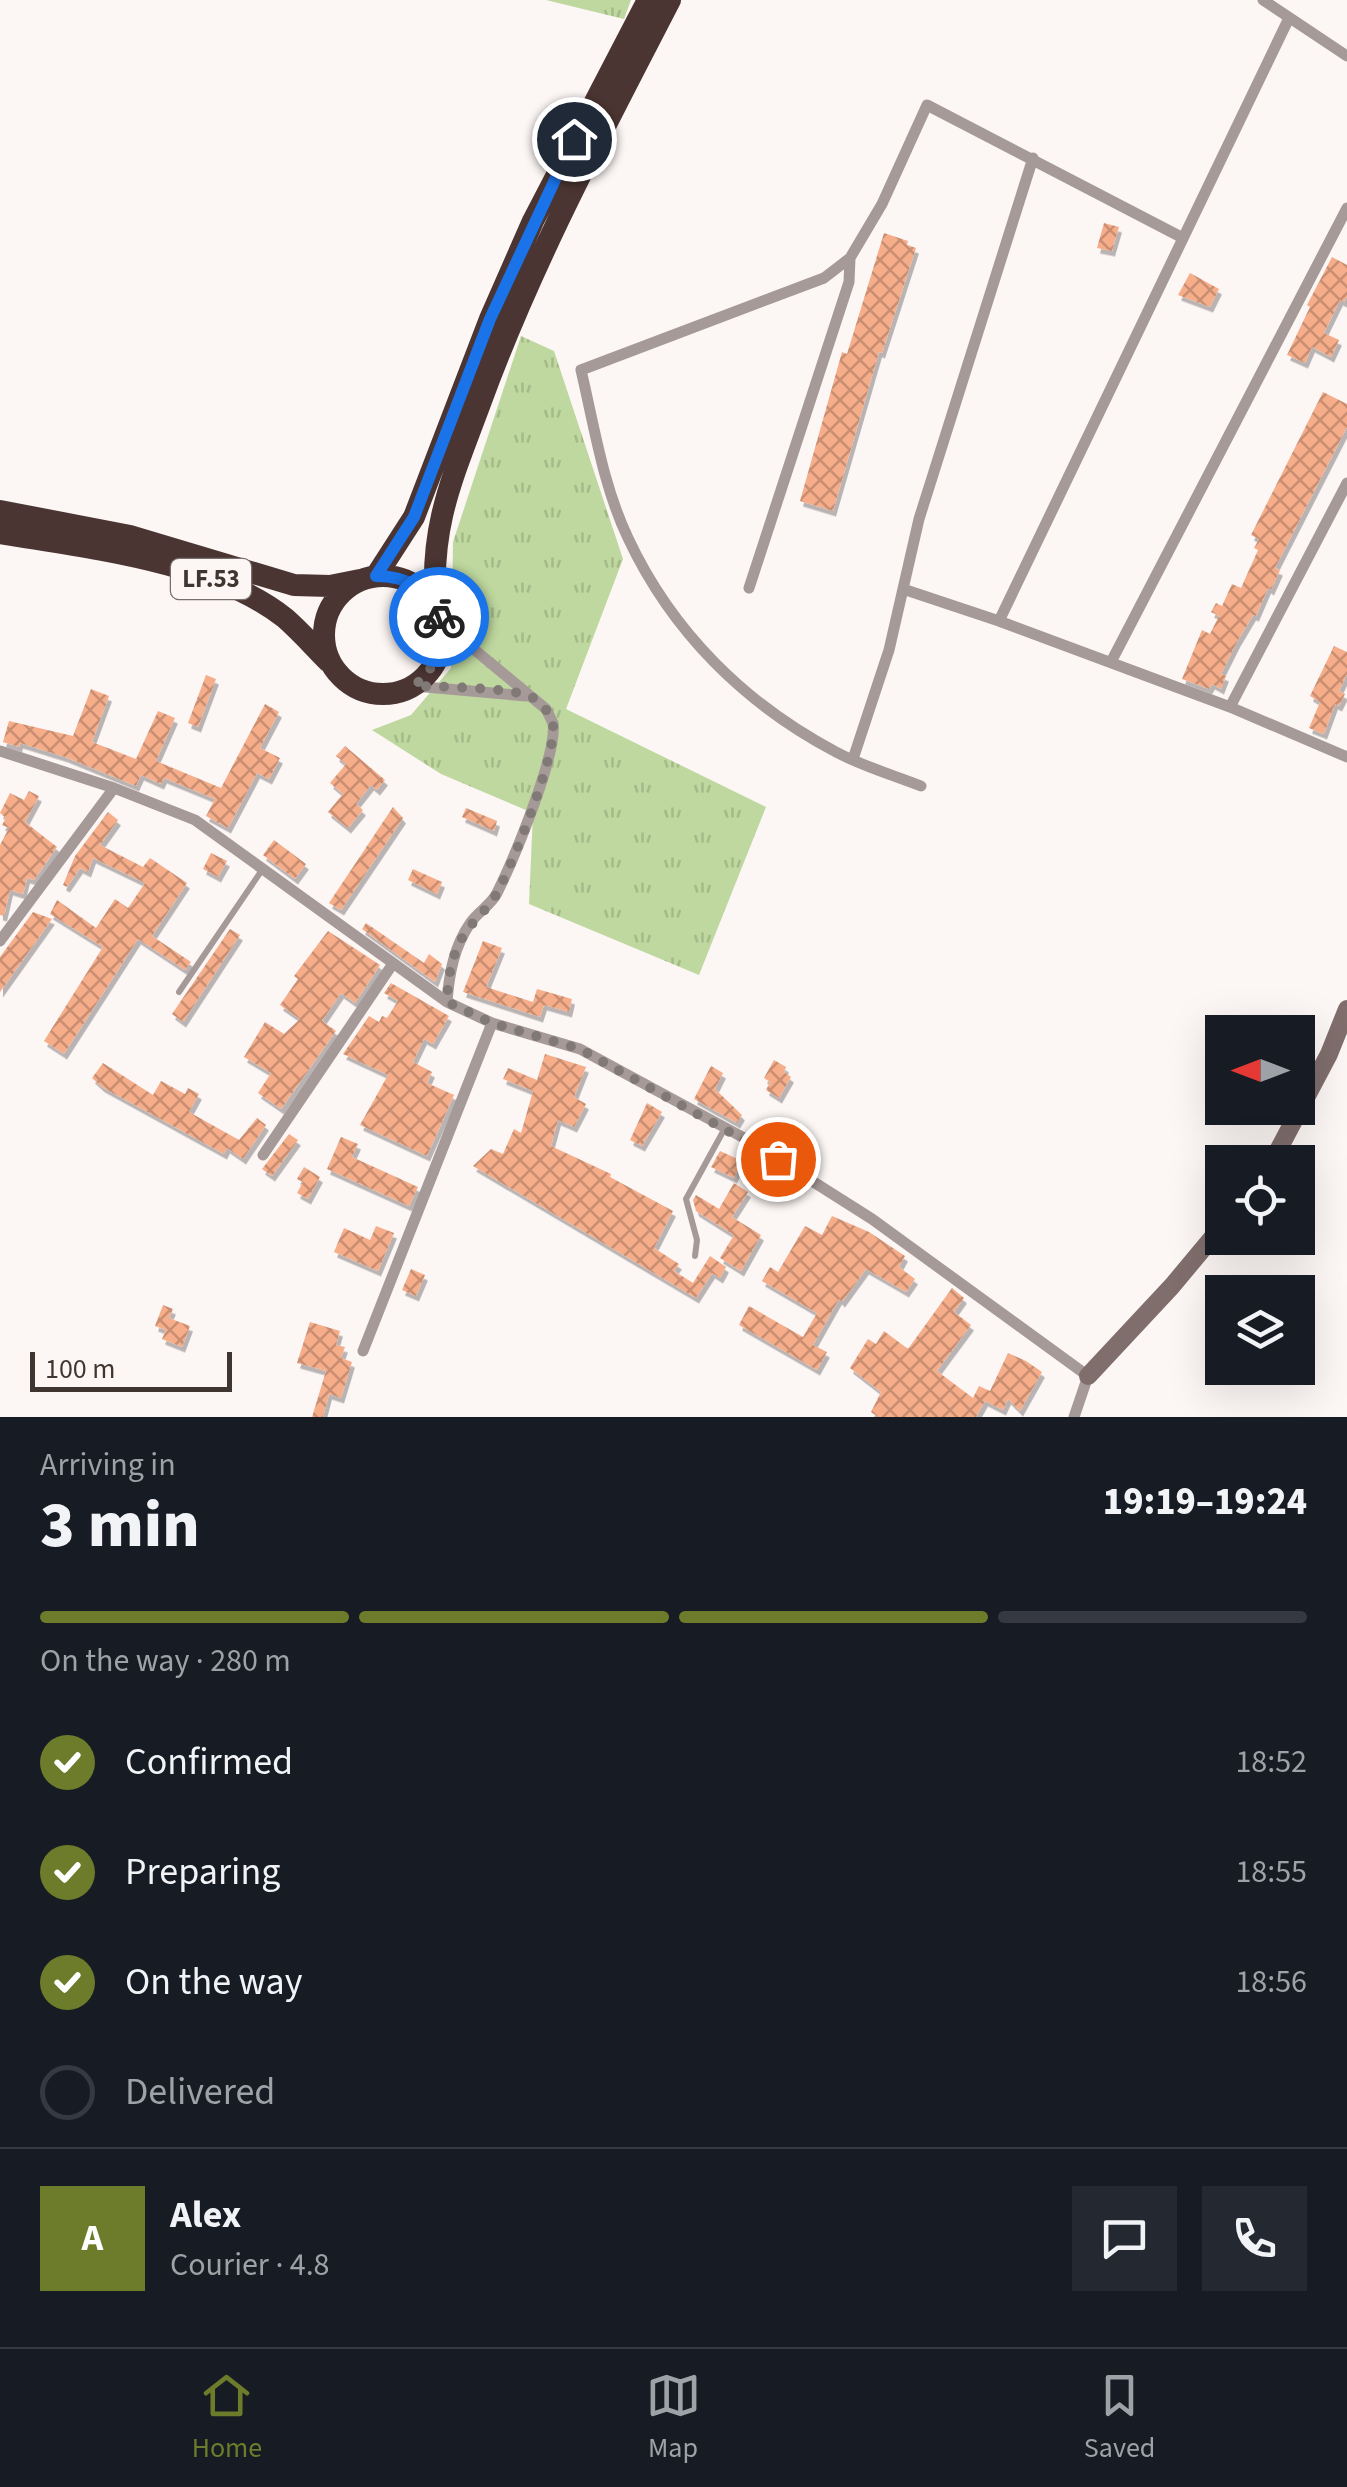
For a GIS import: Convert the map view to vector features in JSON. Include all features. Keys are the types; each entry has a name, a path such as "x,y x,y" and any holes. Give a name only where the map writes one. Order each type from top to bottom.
{"highway":[{"path":"333,666 324,634 334,602 368,578 414,517 490,319 533,221 648,0"},
{"path":"414,686 438,658 442,640 432,567 437,526 496,360 571,190 670,0"},
{"name":"LF.53","path":"0,510 130,536 294,585 330,586 390,576 417,586 438,615"},
{"name":"LF.53","path":"0,533 188,570 230,587 282,616 345,680 361,690 378,694 414,686"}],"street":[{"path":"1263,0 1347,56"},
{"path":"998,620 1289,18"},
{"path":"921,786 853,760 772,716 724,675 662,600 626,536 601,458 581,370 824,278 850,258 882,204 926,105 1183,238"},
{"path":"853,760 889,650 919,518 1033,158"},
{"path":"1111,662 1347,208"},
{"path":"749,588 849,282 850,258"},
{"path":"1230,707 1347,484"},
{"path":"903,589 1111,662 1346,754"},
{"path":"438,615 546,709 553,723 552,742 526,827 495,898 472,921 458,946 449,974 447,1002"},
{"path":"414,686 530,696"},
{"path":"0,751 114,788 195,820 447,1002 492,1023 580,1049 725,1128 872,1219 1088,1376"},
{"path":"0,941 114,788"},
{"path":"263,1155 392,965"},
{"path":"1281,1145 1329,1054 1347,1009"},
{"path":"363,1351 492,1023"},
{"path":"1074,1417 1088,1376 1205,1246"}],"lane":[{"path":"179,992 262,870"},
{"path":"695,1256 697,1240 686,1200 725,1128"}],"green space":[{"path":"546,0 631,0 624,19"},
{"path":"521,336 554,351 623,559 566,709 766,807 699,975 529,904 533,813 441,774 372,730 411,715 451,668 453,542"}],"building":[{"path":"1104,223 1119,227 1112,251 1097,248"},
{"path":"884,233 916,248 882,353 879,352 833,511 800,501 842,352 847,354"},
{"path":"1332,257 1347,265 1347,296 1344,302 1340,300 1324,333 1339,340 1331,357 1312,347 1305,363 1287,355"},
{"path":"1190,273 1219,289 1210,307 1178,295"},
{"path":"1323,392 1347,404 1347,427 1275,568 1280,570 1271,590 1268,588 1256,616 1253,615 1237,642 1221,674 1226,676 1221,689 1182,679 1202,630 1210,634 1219,616 1211,612 1216,603 1222,606 1232,584 1241,588 1258,550 1254,548 1259,539 1251,535"},
{"path":"1334,646 1347,652 1347,674 1339,691 1345,694 1339,706 1335,704 1324,734 1309,728 1320,702 1310,696"},
{"path":"206,675 216,679 198,727 188,723"},
{"path":"91,689 109,696 92,742 136,759 158,711 175,718 156,761 221,788 265,704 279,712 260,748 280,758 269,779 257,773 228,828 206,816 215,799 164,778 161,784 141,775 136,786 65,757 20,743 19,747 3,742 9,721 73,736"},
{"path":"345,746 385,780 377,790 371,785 356,804 363,810 348,828 328,812 343,794 330,783 346,764 336,756"},
{"path":"29,791 39,796 25,822 57,847 34,880 27,878 23,894 10,890 4,916 0,915 0,845 9,828 2,825 6,818 0,813 10,793 24,800"},
{"path":"393,807 403,818 341,910 329,903"},
{"path":"466,808 497,821 494,831 462,817"},
{"path":"108,812 118,820 100,845 143,867 150,858 187,883 152,936 191,962 185,970 138,939 64,1054 44,1041 103,947 50,914 57,900 96,928 115,899 128,908 145,883 93,858 88,872 80,868 67,887 63,885 75,856"},
{"path":"274,840 306,864 295,879 263,855"},
{"path":"211,853 227,861 218,877 203,869"},
{"path":"413,869 442,882 437,894 408,880"},
{"path":"33,912 52,919 0,992 0,957"},
{"path":"366,923 424,963 429,954 442,964 435,982 362,929"},
{"path":"230,929 240,935 183,1022 172,1014"},
{"path":"328,931 380,965 355,1003 341,993 322,1021 336,1031 281,1109 258,1093 271,1073 244,1057 265,1022 284,1034 300,1019 280,1005 298,979 294,976"},
{"path":"483,941 502,948 486,987 533,1002 537,989 572,999 569,1012 544,1005 540,1017 463,992"},
{"path":"391,983 449,1016 433,1044 424,1039 413,1062 432,1072 427,1083 454,1095 427,1156 360,1125 388,1075 343,1054 369,1016 379,1022 382,1016 387,1018 398,1001 384,993"},
{"path":"545,1054 586,1067 574,1097 586,1104 574,1127 558,1120 551,1146 611,1174 610,1177 673,1211 654,1248 679,1264 674,1271 693,1283 710,1256 726,1267 720,1278 712,1273 696,1298 473,1166 491,1149 503,1154 514,1129 521,1133 533,1091 503,1079 508,1068 537,1080"},
{"path":"774,1060 786,1067 784,1072 791,1077 779,1098 766,1090 770,1082 764,1078"},
{"path":"103,1063 153,1095 161,1081 185,1094 188,1088 199,1094 189,1112 239,1140 257,1118 266,1125 243,1159 227,1148 224,1154 102,1087 92,1078"},
{"path":"711,1066 723,1073 715,1089 742,1115 737,1123 694,1099"},
{"path":"647,1103 662,1112 642,1146 630,1140"},
{"path":"289,1134 298,1140 272,1176 262,1169"},
{"path":"341,1137 358,1144 352,1157 418,1187 409,1206 327,1169"},
{"path":"720,1151 742,1161 734,1178 711,1167"},
{"path":"304,1167 320,1177 308,1199 297,1193 303,1182 297,1179"},
{"path":"734,1183 748,1192 732,1217 761,1235 741,1271 720,1258 734,1235 696,1211 693,1200 696,1195 719,1209"},
{"path":"832,1216 869,1232 905,1256 899,1267 915,1279 906,1292 866,1269 842,1302 839,1299 813,1345 827,1352 817,1370 739,1325 749,1306 803,1337 817,1313 762,1281 770,1267 778,1272 805,1226 822,1235"},
{"path":"376,1226 394,1233 378,1271 334,1252 344,1228 370,1240"},
{"path":"411,1269 425,1275 416,1296 402,1290"},
{"path":"952,1288 964,1298 954,1312 971,1325 937,1371 973,1398 979,1386 990,1391 1008,1353 1026,1361 1042,1372 1020,1411 1008,1399 1003,1410 985,1401 976,1417 878,1417 871,1412 881,1392 850,1368 868,1339 876,1344 884,1331 908,1349"},
{"path":"163,1305 173,1309 169,1318 190,1326 182,1347 162,1339 166,1330 155,1326"},
{"path":"310,1322 340,1331 336,1345 345,1347 341,1358 352,1362 341,1398 329,1394 323,1417 312,1417 326,1371 297,1363"}],"way so far":[{"path":"439,617 442,640 438,658 414,686 530,696 546,709 553,723 552,742 526,827 495,898 472,921 458,946 449,974 447,1002 492,1023 580,1049 778,1159"}],"route":[{"path":"439,617 428,596 417,586 390,576 376,576 414,517 490,319 574,139"}]}
